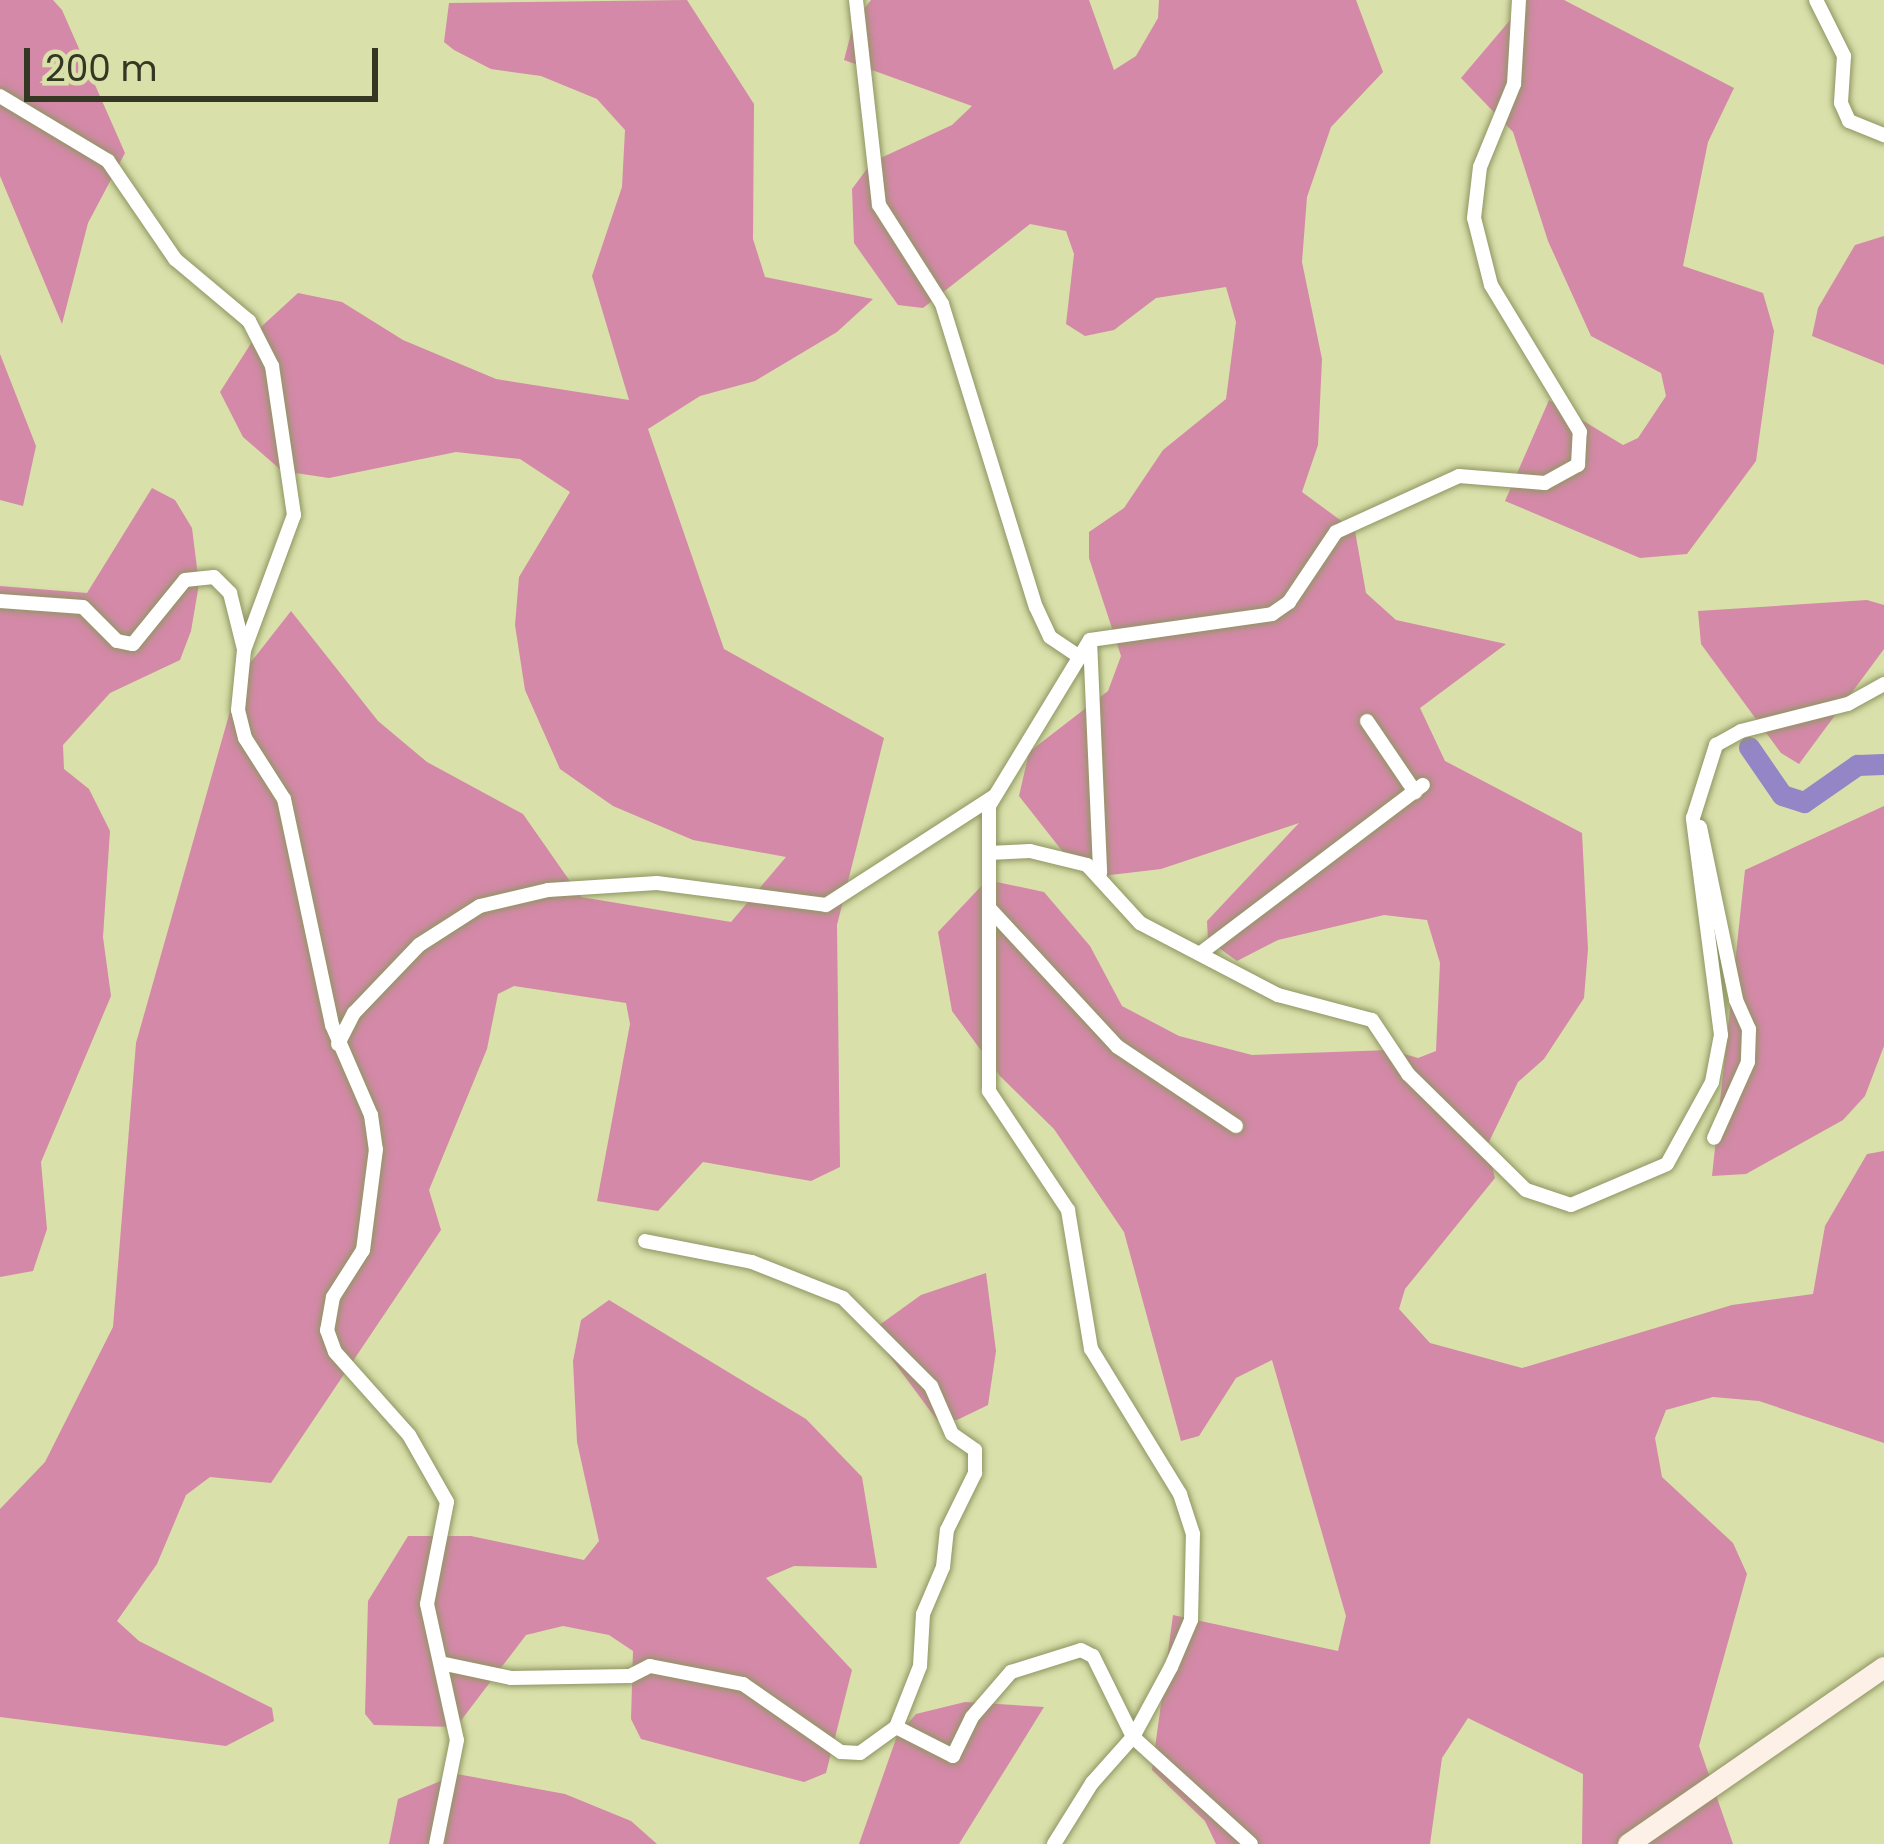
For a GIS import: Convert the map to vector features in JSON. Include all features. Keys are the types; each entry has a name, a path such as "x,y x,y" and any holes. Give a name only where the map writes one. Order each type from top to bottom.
{"main road":[{"path":"1628,1844 1884,1667"}],"street":[{"path":"856,0 879,205 942,304 1036,607 1050,637 1078,656"},
{"path":"338,1044 354,1013 419,945 480,906 548,890 657,883 826,905 993,797 1090,640 1272,614 1289,602 1336,532 1459,476 1545,484 1578,465 1580,432 1491,285 1474,218 1480,167 1514,84 1519,0"},
{"path":"1816,0 1844,56 1841,103 1849,121 1884,135"},
{"path":"0,96 109,161 175,259 249,321 272,366 294,515 244,650 238,710 245,738 284,799 338,1044 371,1115 376,1149 363,1250 333,1298 328,1330 335,1352 409,1435 447,1502 427,1604 445,1664 457,1740 436,1844"},
{"path":"0,601 83,607 117,641 133,644 184,580 214,578 230,593 244,650"},
{"path":"1090,640 1100,874"},
{"path":"989,853 1060,856 1100,874 1141,923 1278,995 1372,1020 1408,1074 1526,1190 1571,1205 1667,1164 1712,1082 1721,1035 1693,818 1708,759 1726,737 1848,704 1884,684"},
{"path":"1202,952 1419,788 1367,721"},
{"path":"993,797 989,1090 1068,1210 1091,1349 1180,1494 1193,1534 1191,1620 1133,1737 1092,1783 1054,1844"},
{"path":"1693,818 1749,1029 1748,1062 1714,1138"},
{"path":"990,909 1118,1047 1236,1126"},
{"path":"445,1664 511,1678 630,1676 650,1666 743,1684 841,1752 860,1753 896,1727 920,1666 923,1614 943,1567 947,1530 975,1473 976,1450 952,1433 931,1386 843,1298 752,1262 645,1241"},
{"path":"896,1727 952,1756 1011,1672 1048,1664 1070,1648 1093,1656 1133,1737 1251,1844"}],"shaded area":[{"path":"0,0 53,0 62,10 125,153 88,223 62,324 0,176"},
{"path":"687,0 754,104 753,239 765,277 873,299 837,332 755,381 700,396 648,429 724,649 884,738 837,925 840,1167 811,1181 703,1162 658,1211 597,1201 630,1024 626,1003 514,986 498,994 487,1049 429,1190 441,1230 271,1483 210,1477 186,1495 157,1564 117,1621 139,1641 272,1708 274,1721 226,1746 0,1717 0,1509 45,1462 113,1327 136,1043 240,676 291,611 378,721 427,762 523,814 581,897 731,922 786,857 693,840 613,806 560,769 525,690 515,625 519,577 570,492 520,459 456,452 329,478 282,471 243,437 220,392 262,326 298,293 342,302 403,340 496,379 629,400 592,276 622,187 625,130 597,99 541,76 491,69 454,50 444,42 449,3"},
{"path":"871,0 1089,0 1114,70 1136,56 1158,18 1159,0 1356,0 1383,72 1331,127 1307,197 1302,262 1322,359 1318,445 1302,492 1355,531 1366,593 1396,620 1506,644 1420,708 1445,761 1582,833 1588,949 1584,998 1544,1059 1518,1082 1487,1146 1495,1178 1405,1289 1399,1309 1430,1343 1522,1368 1732,1305 1813,1294 1825,1226 1867,1154 1884,1151 1884,1443 1759,1401 1713,1397 1666,1410 1655,1438 1662,1477 1733,1543 1747,1574 1699,1746 1733,1844 1582,1844 1583,1774 1468,1718 1442,1758 1430,1844 1216,1844 1205,1821 1152,1770 1173,1615 1338,1651 1346,1616 1272,1360 1236,1378 1199,1436 1181,1441 1124,1232 1054,1129 1000,1076 952,1011 938,932 987,880 1044,892 1090,946 1122,1006 1179,1036 1252,1055 1390,1050 1418,1058 1436,1051 1440,963 1427,920 1384,915 1278,940 1237,961 1208,940 1207,921 1299,823 1161,869 1102,876 1063,852 1019,796 1029,752 1108,691 1121,656 1089,558 1089,532 1124,508 1163,450 1226,399 1236,322 1226,287 1156,298 1114,330 1085,336 1066,324 1074,254 1066,231 1030,224 923,308 898,305 854,243 852,189 872,162 952,125 972,106 844,60 854,22"},
{"path":"1527,0 1564,0 1734,88 1708,142 1683,266 1763,293 1774,331 1756,461 1687,554 1640,558 1505,501 1549,400 1623,445 1638,438 1666,396 1661,373 1591,336 1548,241 1513,132 1461,78"},
{"path":"1884,236 1884,365 1812,336 1818,308 1855,245"},
{"path":"0,354 36,446 23,506 0,500"},
{"path":"152,488 175,500 192,528 199,584 191,631 180,660 110,693 63,745 64,769 89,789 110,831 103,937 111,996 41,1162 47,1229 33,1271 0,1277 0,586 87,593"},
{"path":"1867,600 1884,605 1884,649 1799,764 1781,753 1701,644 1698,611"},
{"path":"1884,806 1884,1046 1865,1096 1843,1120 1746,1174 1712,1176 1745,870"},
{"path":"986,1273 996,1351 988,1405 957,1420 937,1420 871,1331 921,1295"},
{"path":"609,1300 806,1419 862,1477 877,1568 794,1566 766,1578 852,1670 826,1773 804,1782 641,1739 631,1719 633,1651 609,1635 563,1626 526,1635 456,1727 374,1725 365,1714 368,1601 408,1536 471,1536 584,1560 599,1541 577,1442 573,1361 581,1320"},
{"path":"965,1702 1044,1707 959,1844 859,1844 897,1736 916,1714"},
{"path":"457,1774 565,1794 631,1821 657,1844 389,1844 398,1799"}],"waterway":[{"path":"1749,747 1782,795 1804,802 1857,765 1884,764"}]}
